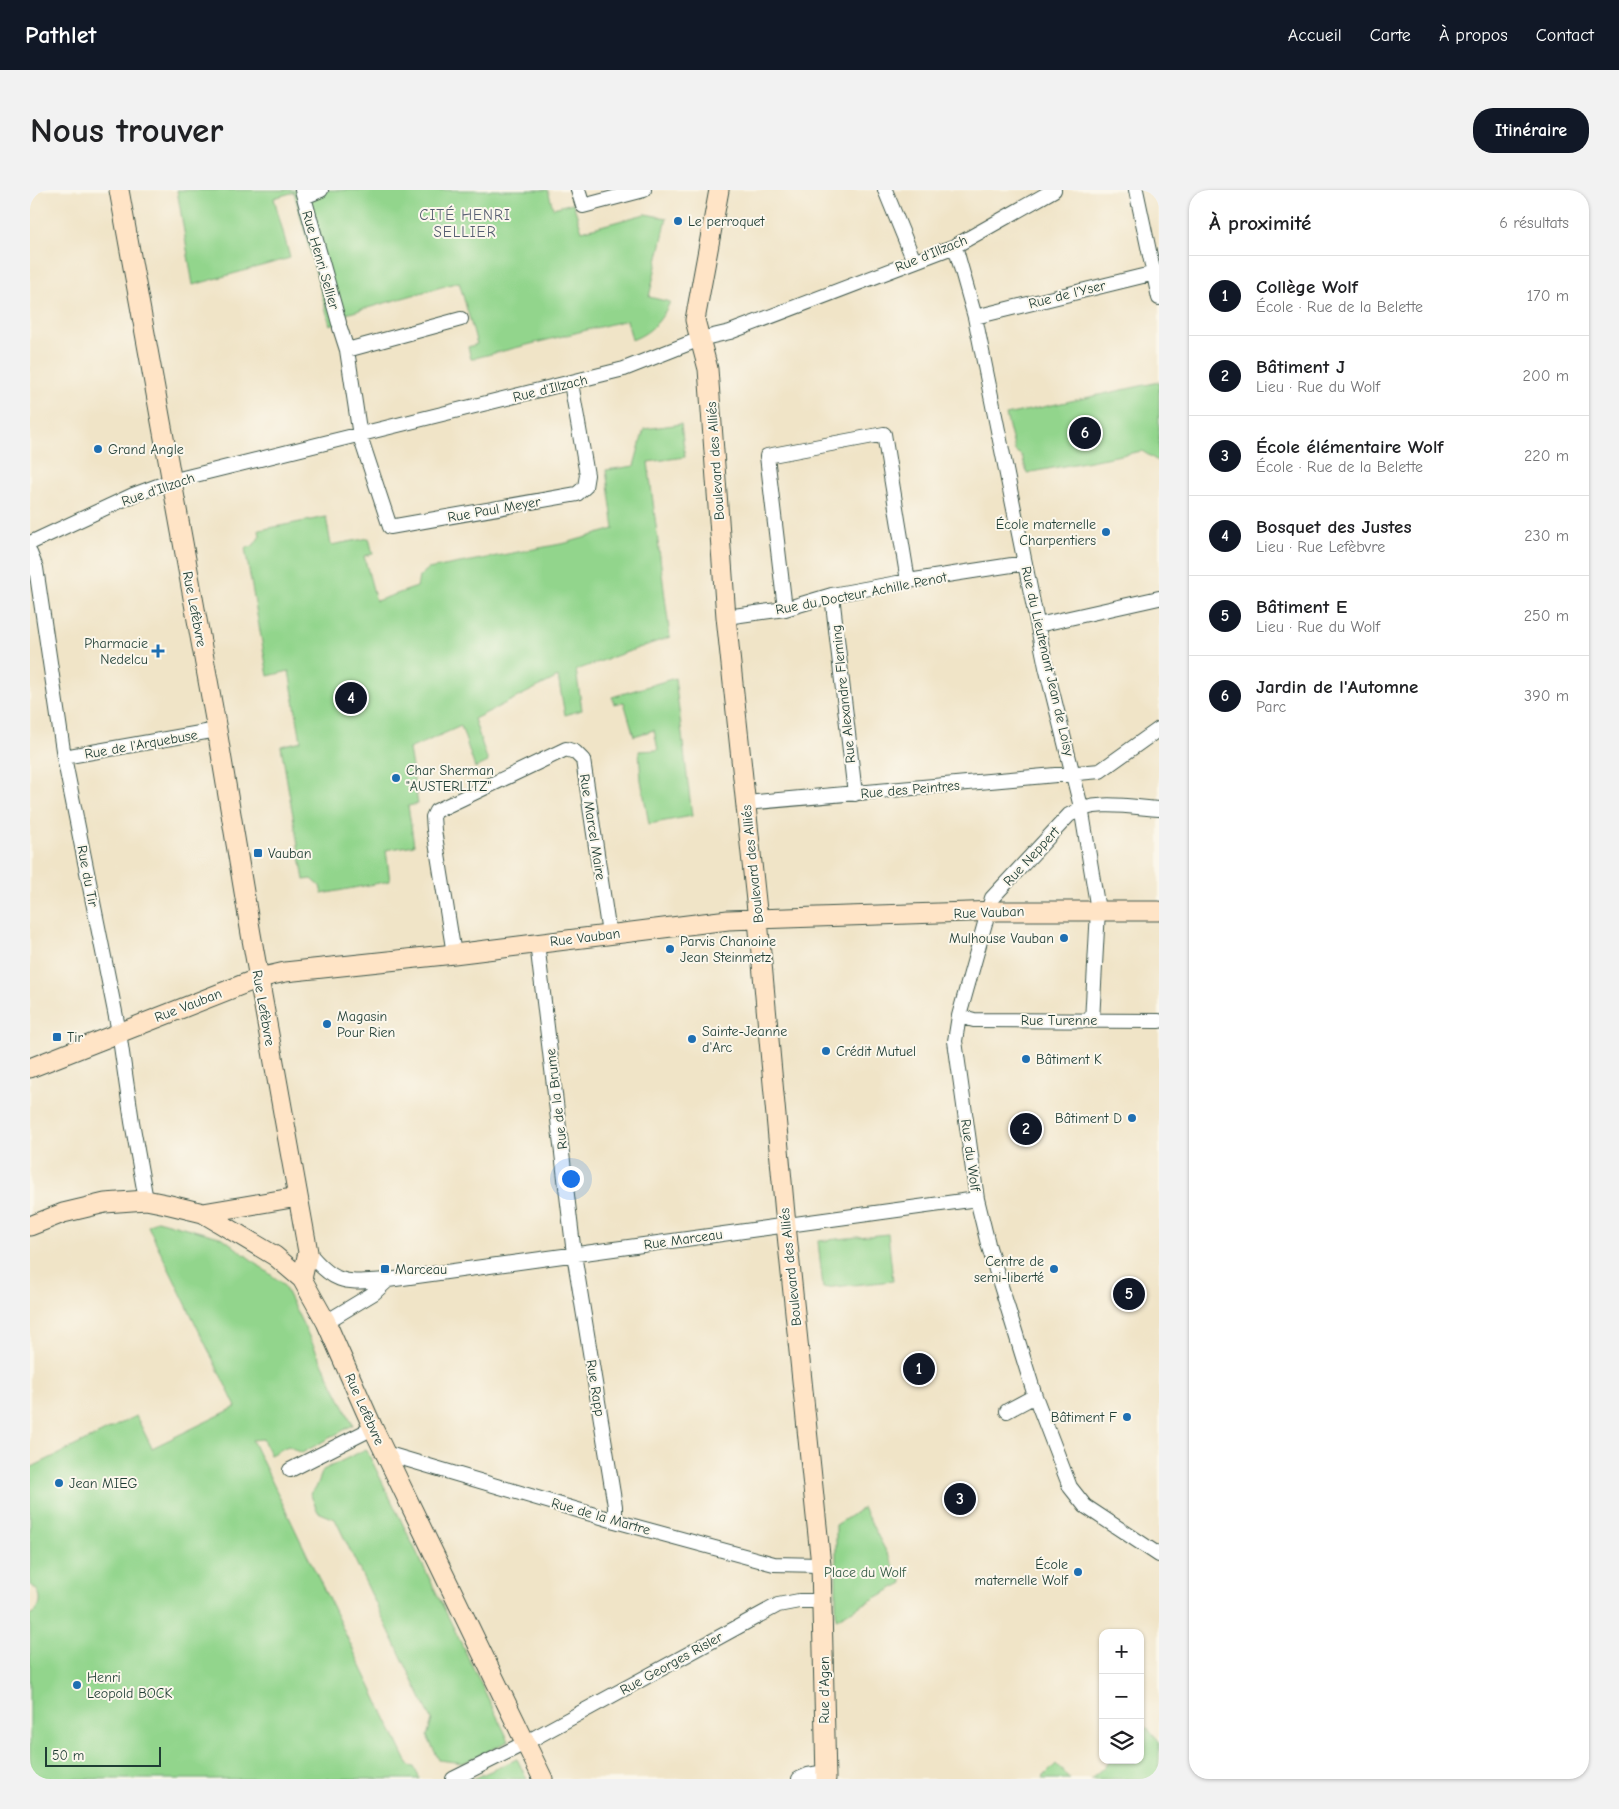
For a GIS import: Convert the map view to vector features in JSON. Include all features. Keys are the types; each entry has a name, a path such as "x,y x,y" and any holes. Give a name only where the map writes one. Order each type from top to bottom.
{"main road":[{"name":"Rue Lefèbvre","path":"119,190 217,730 308,1252 302,1278 326,1322 373,1428 543,1779"},
{"name":"Boulevard des Alliés","path":"718,190 695,320 708,369 726,617 758,920 786,1225 821,1565 822,1601"},
{"name":"Rue Vauban","path":"30,1068 260,978 286,972 454,954 728,920 989,911 1159,911"},
{"path":"203,1212 298,1197"},
{"path":"30,1226 63,1213 105,1203 146,1200 203,1212 275,1256 302,1278"},
{"name":"Rue d'Agen","path":"822,1601 826,1776"}],"street":[{"name":"Rue Henri Sellier","path":"321,190 303,193 347,350 360,436"},
{"path":"578,190 583,206 644,190"},
{"path":"885,190 914,261"},
{"name":"Rue d'Illzach","path":"30,543 133,495 171,482 624,369 700,339 730,332 955,246 1054,190"},
{"path":"1136,190 1156,272 1159,298"},
{"name":"Rue du Lieutenant Jean de Loisy","path":"955,246 975,317 1046,667 1081,807 1098,910 1092,1021"},
{"name":"Rue de l'Yser","path":"975,317 1156,272"},
{"path":"347,350 461,319"},
{"name":"Rue Paul Meyer","path":"360,436 390,527 577,494 585,487 587,475 571,383"},
{"path":"785,609 766,456 884,434 908,581"},
{"name":"Rue du Tir","path":"30,553 36,568 64,758 119,1032 146,1200"},
{"name":"Rue du Docteur Achille Penot","path":"726,617 785,609 832,595 908,581 1025,563"},
{"name":"Rue Alexandre Fleming","path":"832,595 855,794"},
{"path":"1038,625 1159,598"},
{"path":"1074,774 1100,770 1159,729"},
{"name":"Rue de l'Arquebuse","path":"64,758 217,730"},
{"name":"Rue Marcel Maire","path":"454,954 435,840 433,823 436,811 566,750 575,752 583,760 609,934"},
{"name":"Rue des Peintres","path":"746,803 1074,774"},
{"path":"1081,807 1100,805 1159,809"},
{"name":"Rue Neppert","path":"989,911 992,898 1069,816 1081,807"},
{"name":"Rue du Wolf","path":"989,911 959,1016 955,1040 977,1199 988,1244 1035,1396 1070,1487 1078,1498 1094,1512 1159,1555"},
{"name":"Rue de la Brume","path":"537,943 574,1254"},
{"name":"Rue Turenne","path":"959,1016 974,1020 1159,1021"},
{"name":"Rue Marceau","path":"308,1252 330,1276 346,1282 388,1280 977,1199"},
{"name":"Rue Rapp","path":"574,1254 615,1506 615,1521"},
{"path":"326,1322 374,1293 388,1280"},
{"path":"1007,1411 1035,1396"},
{"path":"290,1470 373,1428"},
{"name":"Rue de la Martre","path":"385,1453 615,1521 774,1564 821,1565"},
{"name":"Rue Georges Risler","path":"453,1779 525,1743 778,1605 799,1601 822,1601"},
{"path":"799,1779 808,1775 826,1776"}],"green space":[{"path":"177,190 548,190 553,208 573,203 582,231 645,214 667,218 649,297 670,302 655,325 632,340 627,320 471,359 468,347 477,344 459,282 346,314 347,320 330,325 294,192 274,198 290,258 193,285"},
{"path":"1159,382 1159,462 1142,451 1027,473 1022,456 1015,451 1006,415"},
{"path":"681,424 685,457 648,462 670,637 576,670 582,710 565,715 558,677 474,719 488,762 475,768 461,726 409,749 418,804 408,806 414,845 386,850 390,881 322,894 320,886 312,879 304,880 281,746 301,741 289,671 268,676 245,548 253,546 260,536 259,530 326,517 331,545 369,538 373,554 364,556 376,601 417,587 419,577 428,569 566,543 614,529 606,470 634,466 644,429"},
{"path":"675,678 692,816 649,824 641,780 639,751 658,750 654,730 634,736 624,702 614,704 612,697"},
{"path":"157,1220 223,1238 283,1284 353,1425 302,1453 288,1446 270,1455 263,1439 252,1440 409,1766 414,1767 420,1779 30,1779 30,1615 37,1608 40,1596 35,1588 30,1585 30,1468 136,1416 152,1448 236,1407 148,1226"},
{"path":"888,1234 893,1281 823,1288 818,1241"},
{"path":"366,1449 509,1741 463,1763 439,1760 427,1736 432,1720 335,1519 318,1512 310,1493 316,1488 323,1470"},
{"name":"Place du Wolf","path":"863,1508 903,1583 836,1619 836,1525"},
{"path":"1147,1727 1159,1741 1159,1779 1091,1779 1107,1764 1144,1764 1144,1730"},
{"path":"517,1759 527,1779 473,1779"},
{"path":"1056,1764 1070,1779 1041,1779"}],"place":[{"name":"Le perroquet","path":"678,221"},
{"name":"Jardin de l'Automne","path":"1085,433"},
{"name":"Grand Angle","path":"98,449"},
{"name":"École maternelle Charpentiers","path":"1106,532"},
{"name":"Pharmacie Nedelcu","path":"158,651"},
{"name":"Bosquet des Justes","path":"351,698"},
{"name":"Char Sherman \"AUSTERLITZ\"","path":"396,778"},
{"name":"Vauban","path":"258,853"},
{"name":"Mulhouse Vauban","path":"1064,938"},
{"name":"Parvis Chanoine Jean Steinmetz","path":"670,949"},
{"name":"Magasin Pour Rien","path":"327,1024"},
{"name":"Tir","path":"57,1037"},
{"name":"Sainte-Jeanne d'Arc","path":"692,1039"},
{"name":"Crédit Mutuel","path":"826,1051"},
{"name":"Bâtiment K","path":"1026,1059"},
{"name":"Bâtiment D","path":"1132,1118"},
{"name":"Bâtiment J","path":"1026,1129"},
{"name":"Marceau","path":"385,1269"},
{"name":"Centre de semi-liberté","path":"1054,1269"},
{"name":"Bâtiment E","path":"1129,1294"},
{"name":"Collège Wolf","path":"919,1369"},
{"name":"Bâtiment F","path":"1127,1417"},
{"name":"Jean MIEG","path":"59,1483"},
{"name":"École élémentaire Wolf","path":"960,1499"},
{"name":"École maternelle Wolf","path":"1078,1572"},
{"name":"Henri Leopold BOCK","path":"77,1685"}],"district":[{"name":"CITÉ HENRI SELLIER","path":"465,224"}]}
